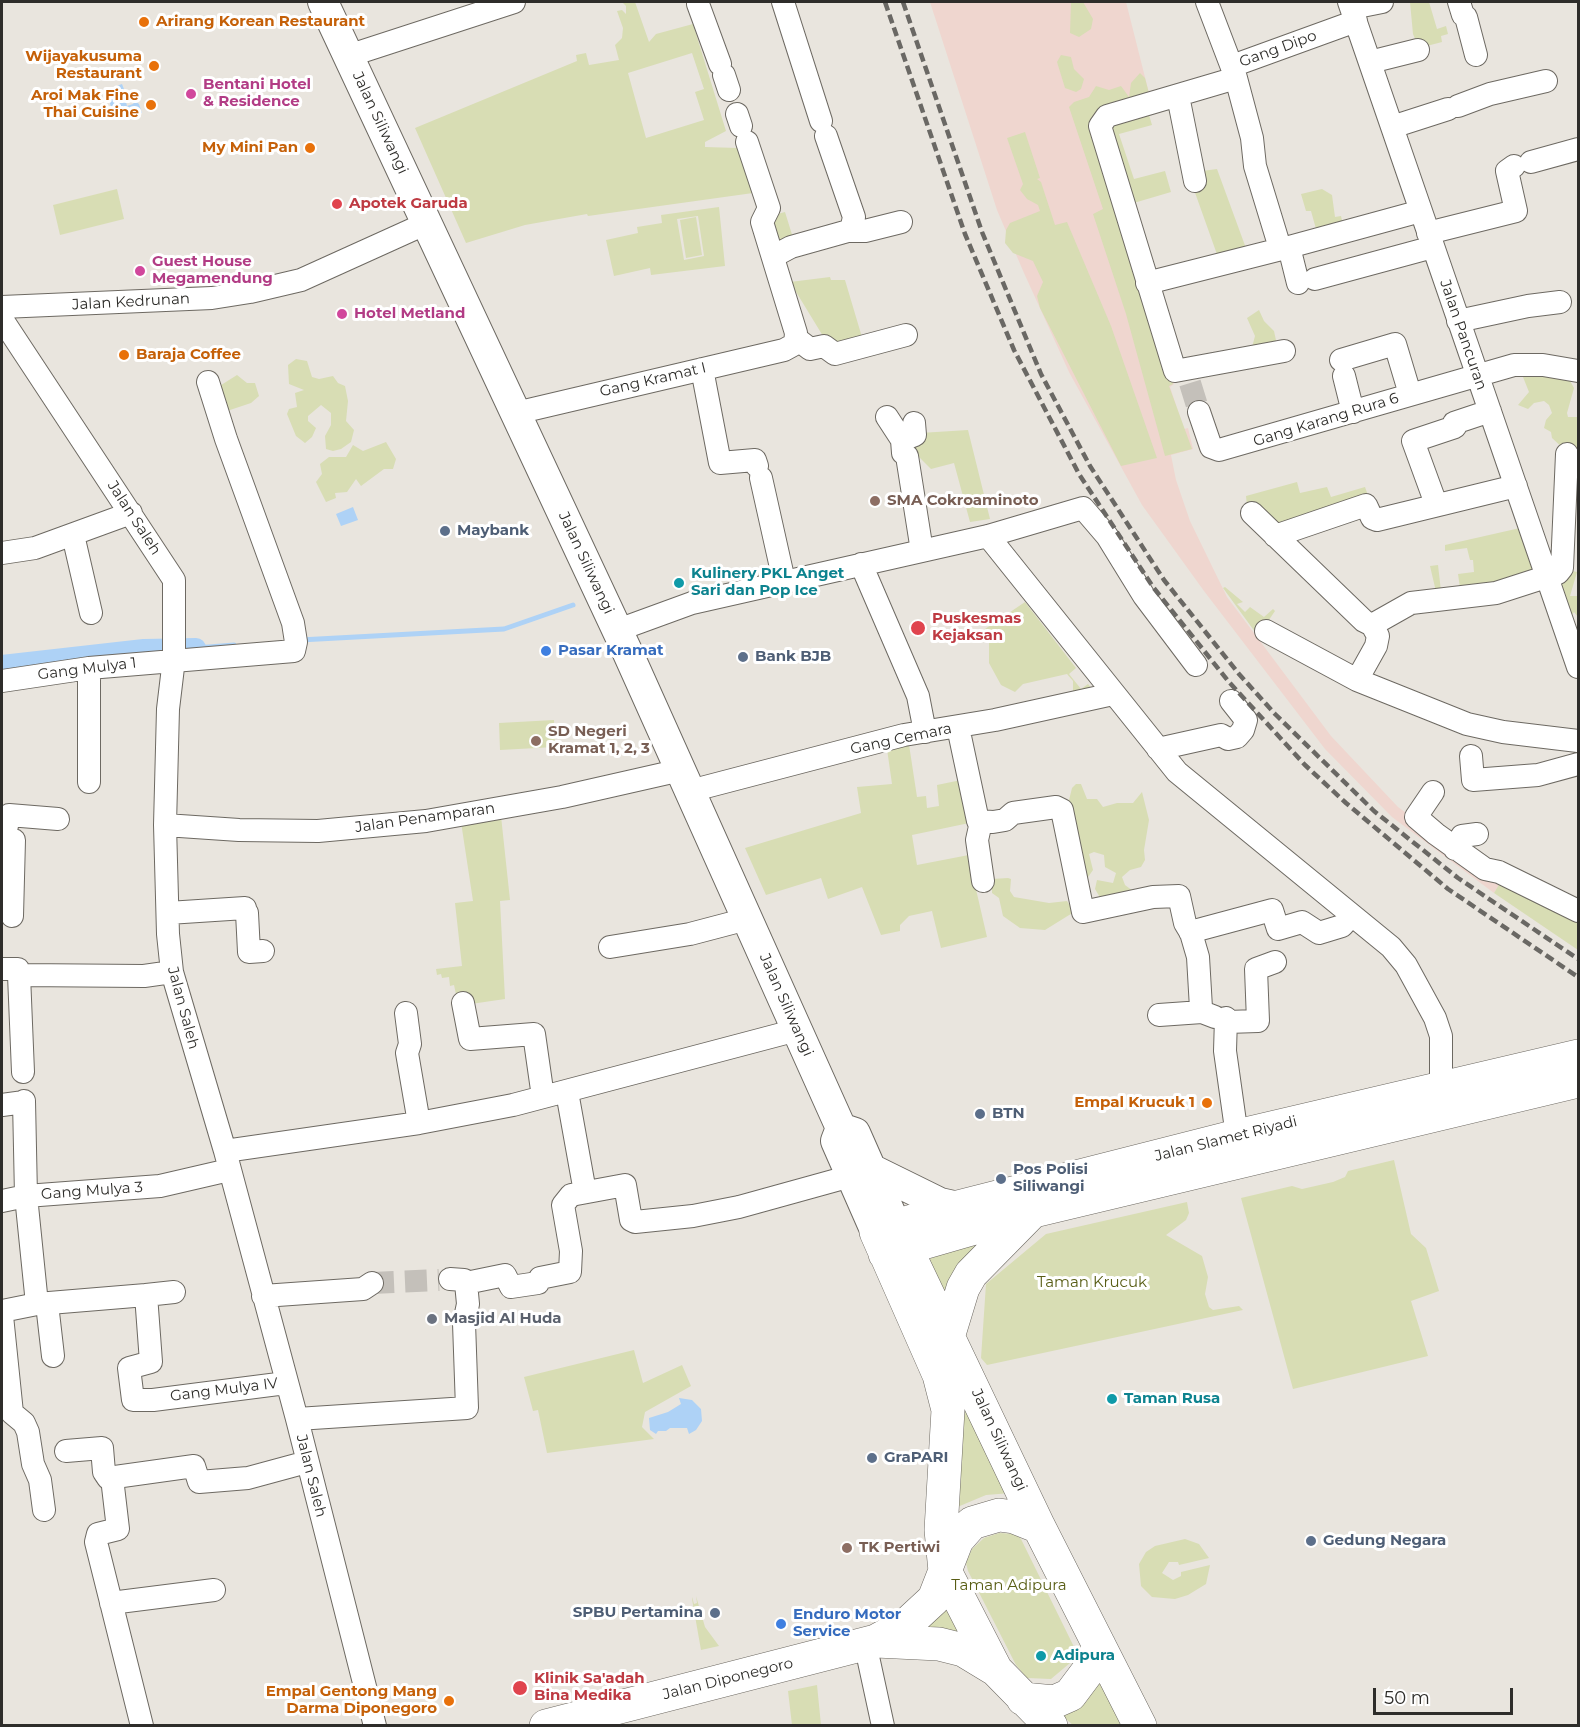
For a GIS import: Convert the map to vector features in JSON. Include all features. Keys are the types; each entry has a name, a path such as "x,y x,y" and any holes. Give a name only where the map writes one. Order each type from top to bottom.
{"highway":[{"name":"Jalan Slamet Riyadi","path":"891,1240 958,1207 1237,1136 1578,1056"},
{"name":"Jalan Slamet Riyadi","path":"891,1240 1034,1211 1578,1081"},
{"path":"949,1334 963,1288 971,1274 1034,1211"},
{"name":"Jalan Siliwangi","path":"891,1240 949,1334 1040,1527 1140,1725"},
{"name":"Jalan Siliwangi","path":"891,1240 939,1375 948,1410 940,1530 945,1571 996,1670 1051,1725"},
{"path":"871,1642 907,1624 927,1606 940,1587 961,1532 972,1523 999,1515 1014,1517 1040,1527"},
{"path":"871,1642 947,1646 971,1654 996,1670"},
{"name":"Jalan Diponegoro","path":"565,1723 871,1642"},
{"path":"1023,1699 1054,1702 1070,1695 1091,1667 1099,1645"}],"main road":[{"name":"Jalan Siliwangi","path":"323,2 618,630 841,1128 855,1133 861,1172 891,1240"},
{"path":"861,1172 940,1203 958,1207"}],"street":[{"path":"348,56 514,2"},
{"path":"783,2 854,217 848,231"},
{"name":"Gang Dipo","path":"1207,2 1234,72 1352,10 1382,2"},
{"path":"1459,2 1463,15 1466,17 1476,55"},
{"path":"699,4 724,76"},
{"name":"Jalan Pancuran","path":"1352,10 1578,667"},
{"path":"1370,62 1418,50"},
{"path":"1284,351 1188,376 1173,369 1100,126 1107,116 1178,96 1234,72 1252,138 1256,166 1284,247 1306,281 1516,211 1507,171 1522,164 1578,149"},
{"path":"1392,127 1490,94 1546,81"},
{"path":"1178,96 1195,181"},
{"path":"742,128 769,208 765,217 769,252 774,256 794,343 810,349 824,346 835,354 906,335"},
{"path":"1147,283 1420,211"},
{"path":"774,256 791,247 848,231 865,231 901,222"},
{"name":"Jalan Kedrunan","path":"2,307 212,298 250,292 301,280 427,223"},
{"path":"1458,321 1528,306 1560,302"},
{"name":"Jalan Saleh","path":"2,319 174,580 174,659 168,709 165,825 172,972 227,1161 297,1419 375,1725"},
{"name":"Gang Kramat I","path":"516,413 702,369 794,343"},
{"path":"1353,412 1342,368 1395,344 1410,394"},
{"name":"Gang Karang Rura 6","path":"1199,412 1211,447 1220,450 1514,365 1543,365 1578,371"},
{"path":"702,369 720,463 755,460 784,581"},
{"name":"Gang Mulya 1","path":"2,681 89,668 174,659 290,653 296,645 289,608 226,439 208,382"},
{"path":"1490,411 1454,423 1455,427 1413,441 1438,507 1516,486"},
{"path":"887,417 908,431 903,453 907,456 913,485 922,551"},
{"path":"1372,625 1411,603 1496,592 1548,578 1562,568 1567,454"},
{"path":"1275,536 1366,506 1372,518 1377,520 1436,504"},
{"path":"618,630 692,603 988,536 1083,508 1088,511 1144,596 1196,665"},
{"path":"2,553 34,548 131,513"},
{"path":"1252,513 1364,621 1372,625 1378,636 1376,646 1357,680"},
{"path":"73,535 92,613"},
{"path":"988,536 1113,694 1184,779 1291,864 1349,918 1391,947 1406,965 1428,1004 1441,1036 1441,1088"},
{"path":"861,564 918,696 925,732"},
{"path":"1266,631 1357,680 1467,724 1503,732 1578,741"},
{"path":"89,668 89,782"},
{"name":"Gang Cemara","path":"686,781 1113,694"},
{"path":"1158,749 1221,735 1230,739 1237,737 1243,730 1245,720 1231,701"},
{"path":"958,727 978,820 981,822"},
{"path":"1471,756 1473,780 1538,775 1578,764"},
{"name":"Jalan Penamparan","path":"165,825 239,830 318,831 426,821 562,797 686,781"},
{"path":"1433,792 1416,817 1455,849 1485,869 1499,872 1578,911"},
{"path":"981,822 1005,820 1013,813 1060,808 1083,912 1153,897 1178,895 1185,923 1190,932 1217,1017 1225,1051 1237,1136"},
{"path":"12,916 14,840 3,838 9,815 58,819"},
{"path":"981,822 976,840 983,881"},
{"path":"1455,849 1462,836 1477,834"},
{"path":"1190,932 1272,910 1278,929 1302,922 1319,933 1342,926 1349,918"},
{"path":"168,913 246,911 249,952 263,951"},
{"path":"610,947 690,934 747,919"},
{"path":"1159,1015 1258,1021 1256,969 1275,962"},
{"path":"23,1072 10,972 144,976 172,972"},
{"path":"463,1003 460,1040 534,1034 543,1097"},
{"path":"406,1013 410,1044 407,1053 419,1123"},
{"name":"Gang Mulya 3","path":"53,1356 42,1304 26,1196 160,1186 227,1161 567,1092 797,1030"},
{"path":"567,1092 585,1192"},
{"path":"2,1105 24,1101 26,1196 2,1201"},
{"path":"297,1419 467,1408 464,1323 468,1304 452,1276 504,1275 511,1287 538,1283 540,1278 570,1272 571,1251 563,1203 571,1195 625,1185 631,1220 635,1222 739,1208 861,1172"},
{"path":"263,1296 363,1289 372,1283"},
{"path":"2,1311 42,1304 174,1292"},
{"name":"Gang Mulya IV","path":"146,1295 151,1362 129,1368 133,1400 286,1383"},
{"path":"2,1316 12,1413 24,1423 28,1432 45,1510"},
{"path":"66,1451 102,1448 106,1477 194,1466 199,1482 248,1478 307,1462"},
{"path":"112,1478 119,1527 117,1530 95,1537 142,1725"},
{"path":"111,1603 214,1590"},
{"path":"871,1642 882,1725"}],"shaded area":[{"path":"930,2 1126,2 1151,101 1094,117 1174,384 1170,387 1184,429 1188,428 1193,449 1171,455 1176,480 1190,521 1227,597 1331,736 1398,807 1501,883 1494,893 1392,817 1325,749 1204,591 1142,505 1069,372 997,210"}],"green space":[{"path":"622,2 635,2 649,42 656,34 693,24 726,131 705,142 705,147 738,148 753,193 588,216 587,214 525,225 466,243 415,128 577,61 576,55 586,53 589,65 619,60 615,45 622,38 623,28 617,11 622,10 626,14 626,6","holes":["692,53 704,89 695,92 704,120 646,138 628,73"]},
{"path":"1071,2 1083,2 1093,19 1091,29 1079,37 1070,33"},
{"path":"1410,2 1429,2 1437,29 1446,26 1448,34 1441,36 1442,42 1419,48 1413,34"},
{"path":"1061,55 1071,57 1074,69 1084,79 1081,89 1076,92 1065,88 1057,62"},
{"path":"1140,73 1145,78 1151,101 1093,117 1173,384 1169,386 1192,449 1165,456 1126,314 1093,214 1103,209 1069,107 1074,102 1089,97 1096,86 1109,90 1121,86 1129,97 1131,83"},
{"path":"1147,108 1152,125 1119,134 1134,179 1165,171 1171,192 1127,205 1103,128"},
{"path":"1025,132 1040,178 1037,179 1041,182 1055,225 1067,222 1111,326 1157,458 1121,466 1040,308 1037,296 1043,282 1033,261 1013,253 1005,243 1006,230 1010,223 1040,211 1038,205 1027,199 1020,190 1023,184 1007,138"},
{"path":"1217,169 1247,251 1219,260 1193,187 1202,171"},
{"path":"117,189 124,219 60,235 53,205"},
{"path":"1322,189 1332,195 1335,217 1341,216 1344,229 1318,236 1311,211 1306,211 1301,194"},
{"path":"719,207 725,266 651,275 650,268 614,276 606,240 638,233 637,227 662,223 661,215","holes":["698,216 704,256 684,260 677,219"]},
{"path":"785,212 794,241 779,246 770,216"},
{"path":"696,217 702,255 686,258 680,220"},
{"path":"830,277 831,280 845,280 864,344 826,341 790,282"},
{"path":"1259,310 1264,321 1274,331 1277,345 1246,370 1255,336 1247,318"},
{"path":"296,359 307,361 312,377 319,379 333,376 338,383 345,386 348,401 346,421 354,430 351,442 341,449 333,451 326,449 325,436 331,425 331,413 321,405 308,416 308,421 316,428 312,437 305,443 296,436 287,414 289,409 297,407 295,393 304,390 289,384 288,365"},
{"path":"1506,372 1569,379 1574,388 1567,413 1568,417 1578,417 1578,451 1574,454 1566,451 1552,438 1551,432 1544,428 1546,420 1552,413 1549,405 1544,401 1534,403 1528,409 1518,405 1529,392 1523,377 1510,377"},
{"path":"237,375 247,383 255,383 259,396 251,403 227,411 218,387"},
{"path":"968,430 990,519 970,522 954,463 931,469 912,450 920,433"},
{"path":"386,442 396,459 393,469 384,469 361,486 356,479 347,492 335,493 336,498 326,502 316,482 322,474 320,464 329,457 346,457 353,445 363,451"},
{"path":"1297,482 1300,493 1327,487 1331,497 1365,487 1370,501 1280,531 1247,506 1246,496"},
{"path":"1520,528 1535,577 1437,596 1430,566 1438,565 1441,591 1460,588 1458,574 1474,572 1473,560 1470,560 1467,548 1445,551 1445,545"},
{"path":"1568,570 1577,572 1570,596 1578,596 1578,617 1574,612 1569,619 1557,578"},
{"path":"1225,587 1243,602 1237,604 1245,612 1250,607 1264,617 1273,609 1275,611 1258,636 1223,588"},
{"path":"1025,602 1076,668 1069,674 1081,689 1088,684 1097,695 1073,692 1073,681 1067,674 1023,684 1015,692 1001,685 989,663 989,641 982,631"},
{"path":"554,720 555,747 500,750 499,723"},
{"path":"908,738 917,797 926,796 927,808 939,806 937,785 966,779 974,822 912,835 917,865 974,854 975,885 987,937 941,948 932,911 909,916 900,925 900,931 881,935 862,887 828,899 821,878 766,895 745,848 861,813 857,787 892,784 886,742"},
{"path":"1076,784 1081,784 1087,799 1097,799 1103,807 1117,803 1133,803 1142,792 1149,820 1144,850 1145,860 1141,867 1130,870 1122,877 1125,885 1133,891 1101,899 1095,889 1097,880 1113,883 1116,873 1105,867 1104,855 1094,852 1089,854 1093,870 1086,880 1073,808 1069,800 1072,788"},
{"path":"501,816 510,900 500,901 505,999 464,1005 457,999 454,985 450,986 449,977 442,978 441,974 437,975 436,969 462,966 455,903 473,901 461,822"},
{"path":"992,879 1011,879 1010,891 1014,897 1049,903 1067,901 1074,912 1045,930 1020,928 1003,916 999,898 992,893"},
{"path":"1500,883 1578,914 1578,950 1494,893"},
{"path":"1394,1160 1411,1234 1426,1248 1439,1291 1411,1301 1428,1356 1293,1389 1241,1198 1292,1186 1302,1189 1333,1182 1345,1177 1348,1171"},
{"name":"Taman Krucuk","path":"1187,1202 1189,1213 1186,1220 1166,1235 1202,1256 1208,1277 1205,1294 1209,1307 1213,1310 1239,1306 1243,1310 987,1365 981,1358 986,1284 1046,1234"},
{"path":"998,1228 942,1297 925,1261"},
{"path":"634,1350 643,1383 682,1365 691,1386 645,1412 642,1427 654,1439 547,1453 538,1410 533,1411 524,1377"},
{"path":"955,1374 1011,1493 986,1495 955,1508"},
{"name":"Taman Adipura","path":"999,1533 1016,1534 1021,1539 1075,1649 1075,1657 1051,1679 1027,1678 1016,1665 968,1571 966,1563 972,1549 984,1538"},
{"path":"1185,1539 1199,1544 1209,1558 1179,1565 1178,1562 1169,1562 1162,1573 1173,1580 1181,1576 1181,1572 1210,1565 1206,1584 1188,1595 1175,1599 1152,1597 1141,1586 1139,1564 1146,1552 1155,1546"},
{"path":"696,1596 705,1627 719,1646 701,1650 692,1599 692,1597 694,1604 697,1603"},
{"path":"949,1607 963,1636 927,1628"},
{"path":"1103,1676 1128,1725 1073,1725 1061,1715 1086,1702"},
{"path":"817,1685 821,1725 792,1725 788,1691"}],"water":[{"path":"122,84 127,97 125,98 127,106 135,101 139,104 142,113 115,120 106,90"},
{"path":"353,507 358,520 341,526 336,514"},
{"path":"679,1398 692,1400 701,1409 702,1421 696,1430 689,1434 687,1428 670,1428 666,1431 658,1431 656,1434 650,1430 649,1418 668,1412 681,1404"}],"waterway":[{"path":"300,640 504,629 573,605"},
{"path":"196,648 234,645"},
{"path":"2,665 144,649 196,648"}],"tunnel":[{"path":"1190,383 1199,412"},
{"path":"372,1283 439,1280"}],"railway":[{"path":"885,2 965,234 1014,350 1079,474 1153,587 1229,682 1305,765 1346,803 1448,889 1578,977"},
{"path":"903,2 982,232 1041,374 1090,466 1164,580 1239,674 1275,714 1374,811 1458,878 1578,959"}],"place":[{"name":"Arirang Korean Restaurant","path":"144,22"},
{"name":"Wijayakusuma Restaurant","path":"154,66"},
{"name":"Bentani Hotel & Residence","path":"191,94"},
{"name":"Aroi Mak Fine Thai Cuisine","path":"151,105"},
{"name":"My Mini Pan","path":"310,148"},
{"name":"Apotek Garuda","path":"337,204"},
{"name":"Guest House Megamendung","path":"140,271"},
{"name":"Hotel Metland","path":"342,314"},
{"name":"Baraja Coffee","path":"124,355"},
{"name":"SMA Cokroaminoto","path":"875,501"},
{"name":"Maybank","path":"445,531"},
{"name":"Kulinery PKL Anget Sari dan Pop Ice","path":"679,583"},
{"name":"Puskesmas Kejaksan","path":"918,628"},
{"name":"Pasar Kramat","path":"546,651"},
{"name":"Bank BJB","path":"743,657"},
{"name":"SD Negeri Kramat 1, 2, 3","path":"536,741"},
{"name":"Empal Krucuk 1","path":"1207,1103"},
{"name":"BTN","path":"980,1114"},
{"name":"Pos Polisi Siliwangi","path":"1001,1179"},
{"name":"Masjid Al Huda","path":"432,1319"},
{"name":"Taman Rusa","path":"1112,1399"},
{"name":"GraPARI","path":"872,1458"},
{"name":"Gedung Negara","path":"1311,1541"},
{"name":"TK Pertiwi","path":"847,1548"},
{"name":"SPBU Pertamina","path":"715,1613"},
{"name":"Enduro Motor Service","path":"781,1624"},
{"name":"Adipura","path":"1041,1656"},
{"name":"Klinik Sa'adah Bina Medika","path":"520,1688"},
{"name":"Empal Gentong Mang Darma Diponegoro","path":"449,1701"}]}
